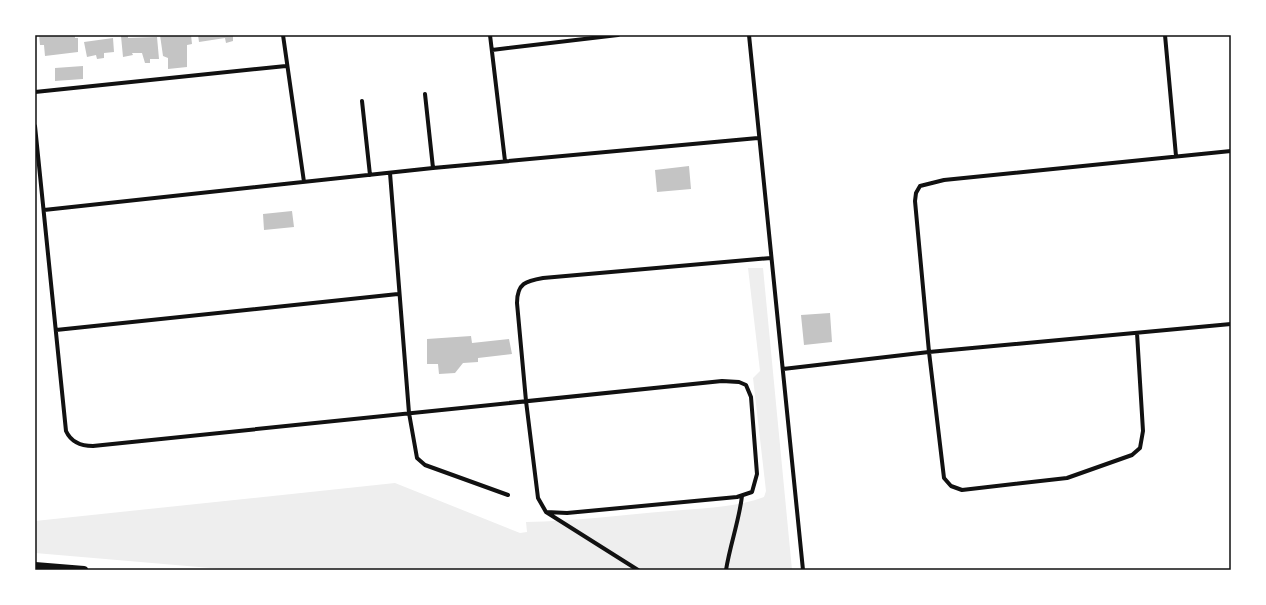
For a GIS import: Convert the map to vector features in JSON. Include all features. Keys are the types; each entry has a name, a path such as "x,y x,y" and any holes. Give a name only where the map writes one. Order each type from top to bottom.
{"highway":[{"path":"35,566 84,570"}],"street":[{"path":"283,35 286,66 304,182"},
{"path":"490,35 504,161"},
{"path":"492,50 618,35"},
{"path":"749,35 758,138 803,570"},
{"path":"1165,35 1176,156"},
{"path":"35,92 286,66"},
{"path":"425,94 434,168"},
{"path":"362,101 370,175"},
{"path":"35,126 66,431 69,438 78,443 93,446 722,381 739,382 746,386 751,397 757,474 752,492 742,496 567,513 546,512"},
{"path":"44,210 434,168 758,138"},
{"path":"1137,333 1143,431 1140,448 1132,456 1067,478 962,490 951,486 944,478 929,352 915,201 916,193 920,186 944,180 1231,151"},
{"path":"390,173 398,294 409,413 417,458 420,462 508,495"},
{"path":"638,570 546,512 538,498 526,401 517,303 518,290 529,280 543,278 771,258"},
{"path":"56,330 398,294"},
{"path":"783,368 929,352 1231,324"},
{"path":"726,570 729,552 738,523 742,496"}],"shaded area":[{"path":"748,268 763,268 792,570 234,570 35,553 35,521 395,483 520,533 527,532 526,522 580,519 718,507 753,501 764,497 766,491 753,378 760,371"}],"building":[{"path":"39,35 75,35 75,38 78,38 78,52 45,56 44,45 40,45"},
{"path":"160,35 191,35 192,44 187,45 187,67 168,69 168,58 163,56"},
{"path":"198,35 233,35 233,41 226,43 225,38 199,42"},
{"path":"121,36 128,36 128,38 157,37 159,59 150,59 150,63 145,63 142,53 132,53 133,55 123,57"},
{"path":"113,38 114,52 104,53 104,58 97,59 96,55 87,57 84,42"},
{"path":"83,66 83,79 55,81 55,68"},
{"path":"689,166 691,189 657,192 655,170"},
{"path":"292,211 294,227 264,230 263,214"},
{"path":"830,313 832,342 804,345 801,315"},
{"path":"471,336 472,343 509,339 512,354 478,358 478,362 463,363 455,373 439,374 438,364 427,364 427,339"}]}
